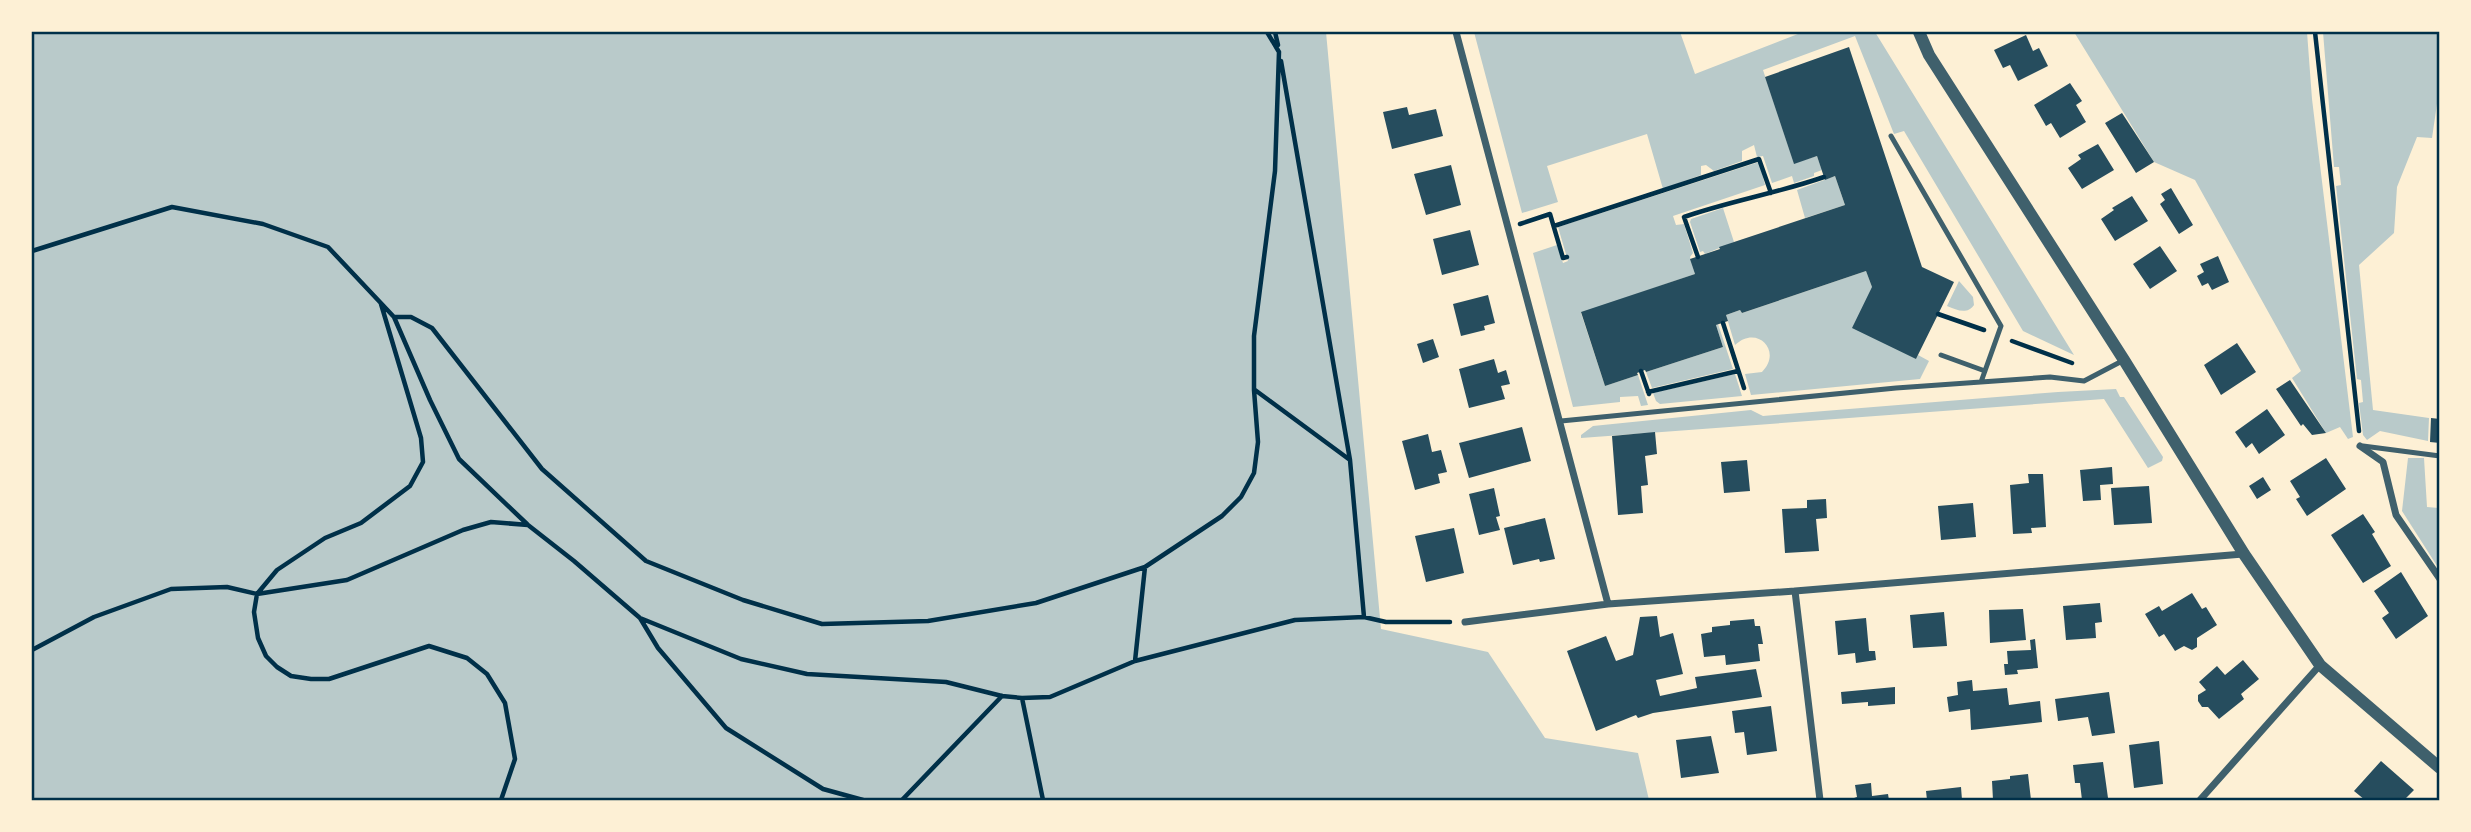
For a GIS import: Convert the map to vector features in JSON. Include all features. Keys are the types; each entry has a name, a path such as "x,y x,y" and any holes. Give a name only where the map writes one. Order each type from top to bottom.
{"street":[{"path":"1456,32 1608,604"},
{"path":"1919,32 1933,63 2124,360 2244,554 2320,664 2440,768"},
{"path":"2360,442 2383,462 2396,515 2440,579"},
{"path":"1465,622 1608,604 2244,554"},
{"path":"1795,591 1820,800"},
{"path":"2200,800 2320,664"}],"lane":[{"path":"1891,136 2001,326 1981,382"},
{"path":"1941,355 1985,370"},
{"path":"1561,421 1981,382 2050,377 2084,381 2124,360"},
{"path":"2360,442 2440,456"}],"path":[{"path":"394,317 411,317 432,328 542,469 646,561 743,600 821,624 928,621 1036,603 1145,567 1222,516 1241,497 1254,473 1258,442 1254,336 1275,171 1279,52 1267,32"},
{"path":"1275,32 1350,460 1364,617"},
{"path":"2315,32 2360,442"},
{"path":"1554,226 1759,159 1770,192"},
{"path":"1698,257 1684,217 1824,177"},
{"path":"32,251 172,207 263,224 328,247 394,317 459,459 528,524 640,618 658,648 726,728 823,789 863,800"},
{"path":"1509,227 1550,214 1563,258 1567,257"},
{"path":"381,304 421,438 423,462 410,486 361,523 325,538 277,570 257,594 254,612 258,638 266,656 291,676 329,680 429,646 467,658 487,674 505,703 515,759 501,800"},
{"path":"1938,314 2100,373"},
{"path":"1723,323 1749,402"},
{"path":"1641,371 1655,411"},
{"path":"1648,392 1738,371"},
{"path":"1254,390 1350,460"},
{"path":"32,650 94,617 171,589 227,587 257,594 347,580 463,530 491,522 528,524"},
{"path":"1135,661 1145,567"},
{"path":"640,618 741,659 807,674 946,682 1002,696 1022,698 1050,697 1135,661 1295,620 1364,617 1386,622 1465,622"},
{"path":"902,800 1002,696"},
{"path":"1022,698 1043,800"}],"shaded area":[{"path":"32,32 1326,32 1381,629 1488,652 1545,738 1638,753 1649,800 32,800"},
{"path":"1474,32 1680,32 1695,74 1803,32 1875,32 2074,355 2023,331 1904,131 1894,134 1855,36 1763,70 1794,163 1817,156 1822,170 1814,173 1814,176 1794,183 1792,176 1772,183 1763,156 1757,157 1754,145 1742,151 1742,161 1714,171 1706,165 1701,166 1701,175 1663,189 1647,134 1547,166 1558,202 1522,213"},
{"path":"2074,32 2307,32 2312,99 2353,437 2348,439 2340,427 2326,433 2292,378 2301,371 2195,180 2154,162"},
{"path":"2323,32 2439,32 2439,90 2432,138 2417,137 2397,187 2394,233 2359,265 2373,410 2429,418 2428,441 2380,431 2367,440 2363,435 2359,403 2363,402 2361,380 2357,379 2336,186 2341,185 2339,167 2334,167"},
{"path":"1759,162 1765,185 1673,216 1676,225 1684,224 1693,253 1690,257 1695,274 1581,313 1605,386 1638,375 1648,405 1641,406 1638,396 1620,397 1620,402 1573,407 1533,253 1557,245 1563,263 1568,261 1558,227"},
{"path":"1835,176 1845,205 1805,218 1797,190"},
{"path":"1723,208 1734,242 1705,254 1700,252 1691,219"},
{"path":"1866,271 1872,287 1916,359 1918,355 1929,361 1920,379 1751,395 1745,374 1762,372 1768,364 1768,349 1765,343 1751,337 1735,345 1726,315 1740,310 1742,313"},
{"path":"1959,281 1973,297 1974,305 1968,310 1962,311 1947,306"},
{"path":"1718,324 1733,369 1652,388 1646,372 1723,347 1716,325"},
{"path":"1735,374 1742,396 1660,404 1653,393"},
{"path":"2116,389 2163,457 2162,461 2148,468 2104,399 1581,438 1581,435 1593,426 1751,410 1763,416"},
{"path":"2408,458 2424,458 2427,507 2439,508 2439,569 2402,511"}],"building":[{"path":"2026,35 2033,51 2039,48 2048,66 2018,81 2010,65 2003,68 1994,50"},
{"path":"1849,47 1922,267 1954,282 1916,359 1852,328 1872,287 1866,271 1742,313 1740,310 1726,315 1728,321 1716,325 1723,347 1646,372 1645,370 1605,386 1581,312 1695,274 1690,259 1720,249 1719,247 1845,205 1835,176 1825,180 1817,156 1794,164 1765,77"},
{"path":"2070,83 2082,101 2076,105 2086,122 2060,138 2051,123 2046,126 2034,105"},
{"path":"1407,107 1409,115 1436,109 1443,136 1392,149 1383,112"},
{"path":"2122,113 2154,162 2136,173 2105,123"},
{"path":"2098,144 2114,170 2082,189 2068,168 2081,159 2078,155"},
{"path":"1451,165 1461,205 1426,215 1414,174"},
{"path":"2171,188 2193,225 2179,234 2160,204 2165,200 2161,194"},
{"path":"2132,196 2148,221 2115,241 2101,219 2114,210 2112,208"},
{"path":"1470,230 1479,265 1442,275 1433,239"},
{"path":"2160,246 2177,271 2150,289 2133,264"},
{"path":"2218,256 2229,282 2212,290 2208,283 2202,286 2197,276 2204,272 2200,264"},
{"path":"1488,295 1495,323 1484,326 1485,330 1461,336 1453,304"},
{"path":"1433,339 1439,357 1423,363 1417,344"},
{"path":"2237,343 2256,372 2221,395 2204,365"},
{"path":"1494,359 1498,373 1506,370 1510,384 1501,386 1505,399 1469,408 1459,369"},
{"path":"2290,380 2326,433 2312,435 2303,424 2301,426 2276,389"},
{"path":"2267,409 2285,435 2259,454 2252,443 2246,448 2235,432"},
{"path":"2431,418 2440,419 2440,443 2430,442"},
{"path":"1522,427 1531,461 1469,478 1459,443"},
{"path":"1655,432 1657,454 1645,456 1648,485 1641,486 1643,513 1618,515 1612,436"},
{"path":"1428,434 1432,452 1441,450 1447,472 1438,474 1440,483 1415,490 1402,441"},
{"path":"2326,458 2346,489 2307,516 2296,499 2300,497 2290,481"},
{"path":"1747,460 1750,491 1724,493 1721,462"},
{"path":"2112,467 2113,484 2100,485 2101,500 2083,501 2080,470"},
{"path":"2028,474 2043,474 2046,527 2031,528 2032,533 2013,534 2010,485 2029,483"},
{"path":"2263,477 2271,490 2257,499 2249,486"},
{"path":"2149,486 2152,523 2114,525 2111,488"},
{"path":"1494,488 1500,516 1496,517 1500,530 1479,535 1469,494"},
{"path":"1826,499 1827,518 1816,519 1819,551 1785,553 1782,509 1807,508 1807,500"},
{"path":"1973,503 1976,537 1941,540 1938,506"},
{"path":"2363,514 2391,566 2363,583 2331,535"},
{"path":"1545,518 1555,559 1540,562 1539,559 1513,565 1504,528"},
{"path":"1454,528 1464,573 1426,582 1415,536"},
{"path":"2401,572 2428,616 2396,639 2382,618 2389,613 2374,591"},
{"path":"2192,593 2202,609 2206,607 2217,625 2197,638 2197,647 2192,650 2184,646 2175,651 2164,634 2159,637 2145,614 2159,606 2162,611"},
{"path":"2100,603 2102,622 2095,623 2096,638 2066,640 2063,606"},
{"path":"2023,609 2026,640 1990,643 1989,610"},
{"path":"1944,612 1947,646 1913,648 1910,615"},
{"path":"1657,616 1660,637 1673,633 1683,674 1656,680 1660,696 1697,688 1695,677 1756,669 1762,697 1653,713 1638,718 1636,715 1596,731 1567,651 1606,636 1616,661 1633,655 1640,617"},
{"path":"1866,618 1869,651 1875,651 1876,660 1856,663 1855,653 1838,655 1835,621"},
{"path":"1754,619 1755,626 1760,626 1763,644 1758,644 1760,661 1726,665 1725,655 1704,657 1701,634 1712,632 1712,627 1730,625 1730,621"},
{"path":"2035,639 2038,668 2017,670 2018,674 2005,675 2007,651 2031,650 2030,640"},
{"path":"2243,660 2259,679 2241,694 2244,699 2219,719 2198,701 2198,695 2206,690 2199,682 2217,666 2225,675"},
{"path":"1972,680 1973,691 2007,688 2009,705 2040,701 2042,722 1971,730 1970,709 1949,712 1947,697 1958,695 1957,682"},
{"path":"1895,687 1895,704 1842,704 1841,692"},
{"path":"2109,692 2115,733 2092,736 2088,717 2058,721 2055,699"},
{"path":"1771,706 1777,751 1747,755 1744,732 1735,733 1732,711"},
{"path":"1711,736 1719,773 1681,778 1676,740"},
{"path":"2159,741 2163,784 2134,788 2129,745"},
{"path":"2381,761 2414,790 2404,800 2365,800 2354,791"},
{"path":"2103,762 2108,798 2082,800 2080,783 2075,783 2073,765"},
{"path":"2028,774 2031,800 1993,800 1992,781"},
{"path":"1871,783 1872,796 1888,794 1889,800 1855,800 1855,785"},
{"path":"1961,787 1962,800 1927,800 1926,791"}]}
